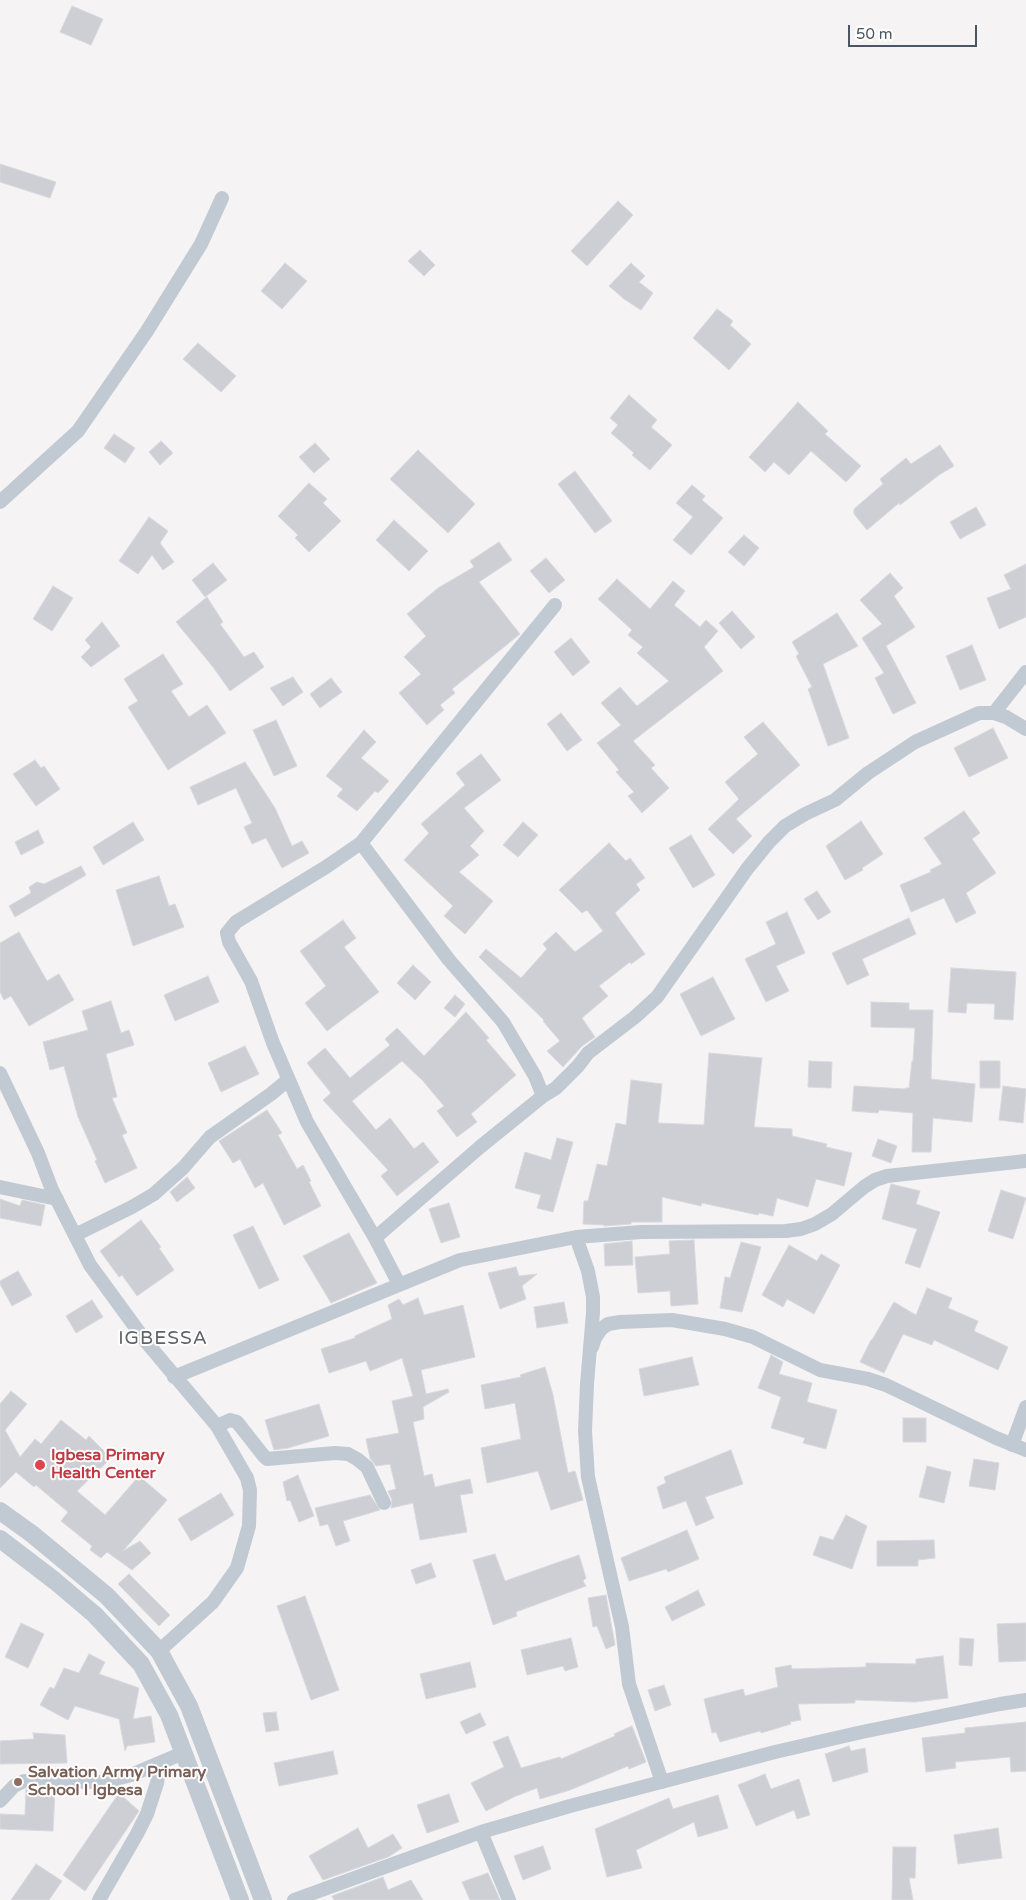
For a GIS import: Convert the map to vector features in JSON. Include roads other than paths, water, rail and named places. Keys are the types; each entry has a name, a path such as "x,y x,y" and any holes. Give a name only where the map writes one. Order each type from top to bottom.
{"street":[{"path":"0,502 78,431 147,332 201,244 222,198"},
{"path":"399,1284 375,1238 307,1122 288,1080 251,981 230,942 228,933 236,922 326,867 361,843 555,605"},
{"path":"994,713 1026,672"},
{"path":"375,1238 480,1147 565,1079 588,1053 635,1017 657,997 747,869 785,826 835,800 868,773 915,742 979,713 994,713 1006,717 1026,729"},
{"path":"361,843 449,960 503,1022 535,1076 543,1096"},
{"path":"0,1073 38,1153 57,1199 90,1266 147,1344 217,1426 247,1478 250,1490 249,1526 237,1568 213,1602 159,1651"},
{"path":"75,1235 154,1194 177,1174 210,1137 288,1080"},
{"path":"174,1377 460,1260 576,1237 640,1232 786,1232 801,1230 832,1214 875,1180 887,1176 1026,1161"},
{"path":"0,1187 57,1199"},
{"path":"576,1237 588,1271 593,1297 586,1384 585,1431 588,1477 622,1627 629,1684 662,1782"},
{"path":"590,1350 601,1329 608,1324 620,1322 672,1320 725,1329 753,1337 820,1370 868,1379 886,1385 1026,1450"},
{"path":"1012,1445 1026,1407"},
{"path":"217,1426 230,1420 237,1422 268,1459 335,1453 353,1456 367,1467 384,1502"},
{"path":"0,1511 32,1534 107,1596 159,1651 189,1706 263,1900"},
{"path":"0,1540 95,1614 141,1664 169,1715 240,1900"},
{"path":"294,1900 481,1832 662,1782 862,1732 1026,1700"},
{"path":"0,1801 14,1786 24,1781 105,1782 131,1775 183,1753"},
{"path":"99,1900 147,1814 157,1783 160,1764"},
{"path":"481,1832 509,1900"}],"place":[{"name":"Igbesa Primary Health Center","path":"40,1465"},
{"name":"Salvation Army Primary School I Igbesa","path":"18,1782"}],"district":[{"name":"IGBESSA","path":"163,1339"}]}
